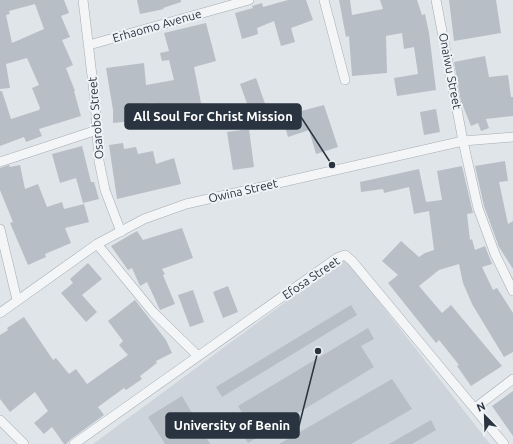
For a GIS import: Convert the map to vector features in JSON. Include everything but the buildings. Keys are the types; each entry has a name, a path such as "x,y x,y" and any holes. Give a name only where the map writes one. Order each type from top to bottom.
{"street":[{"name":"Osarobo Street","path":"83,0 89,45 99,161 105,190 121,232"},
{"name":"Erhaomo Avenue","path":"89,45 223,3 249,0"},
{"path":"324,0 345,80"},
{"name":"Onaiwu Street","path":"436,0 463,141 478,208 495,254 513,291"},
{"path":"0,162 97,130"},
{"name":"Owina Street","path":"0,313 97,244 144,220 186,204 463,141 513,137"},
{"path":"0,229 17,300"},
{"path":"97,244 153,312 198,356"},
{"name":"Efosa Street","path":"74,444 337,258 345,255 358,267 475,408"},
{"path":"504,444 475,408 513,379"},
{"path":"0,420 24,444"}],"shaded area":[{"path":"345,258 490,444 93,444"}],"place":[{"name":"All Soul For Christ Mission","path":"332,165"},
{"name":"University of Benin","path":"318,351"}]}
